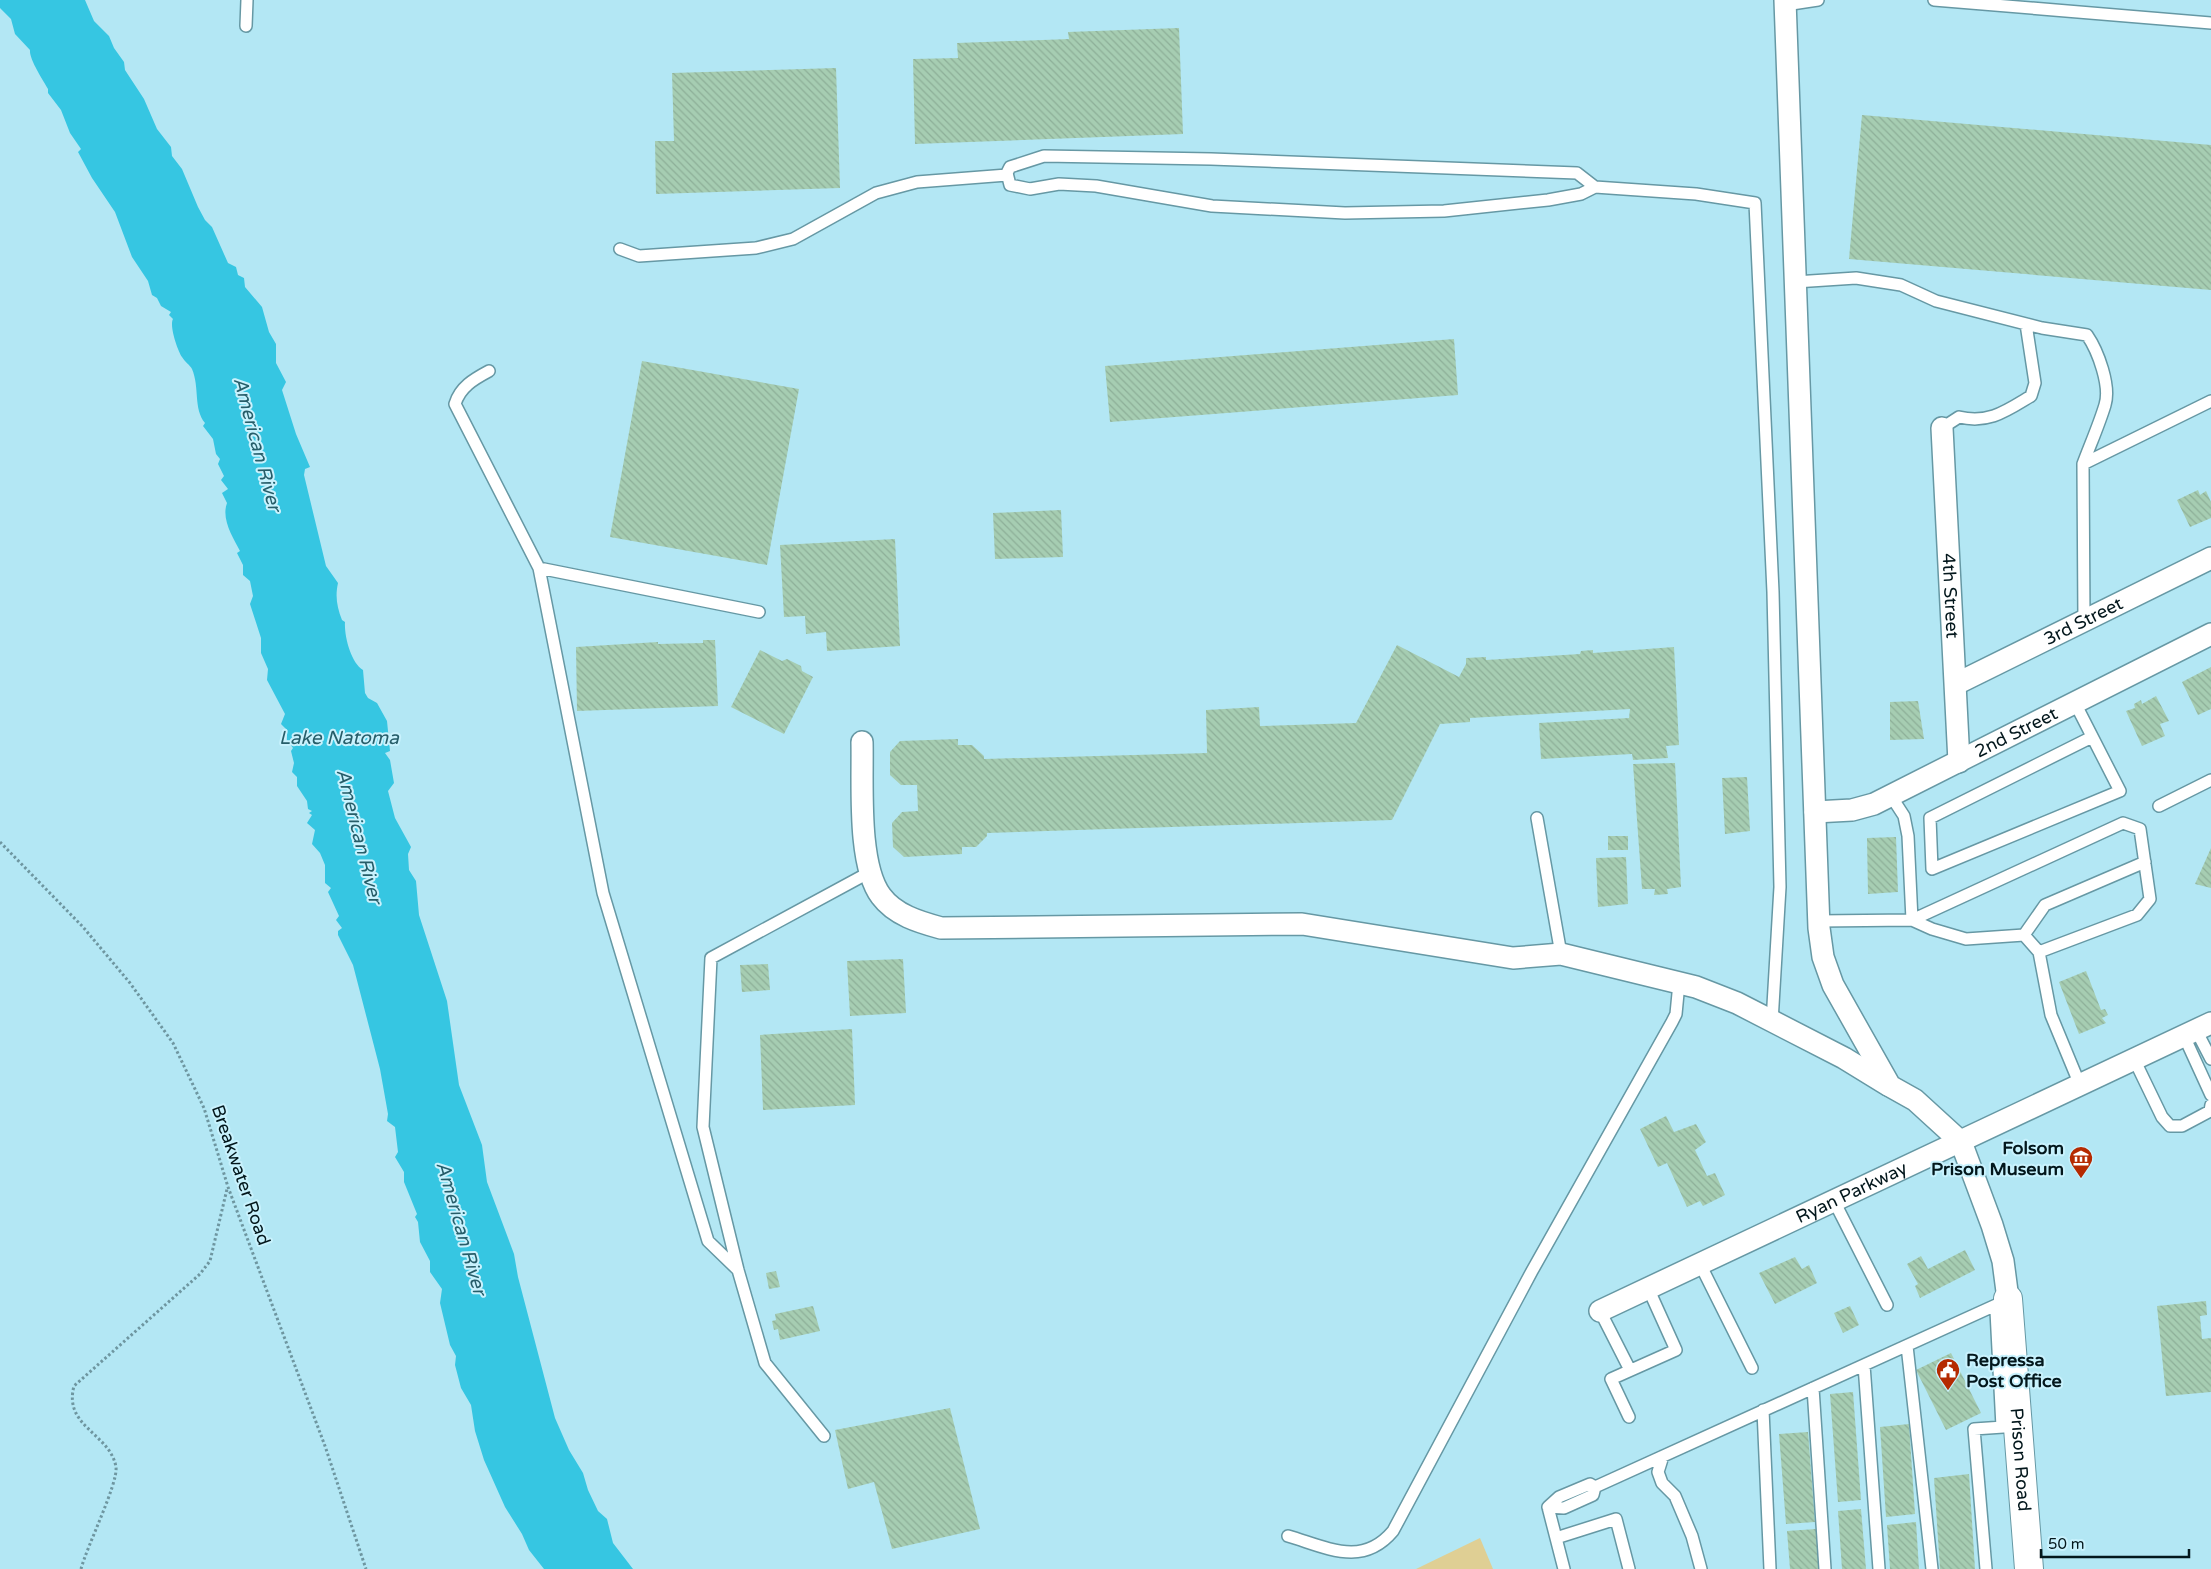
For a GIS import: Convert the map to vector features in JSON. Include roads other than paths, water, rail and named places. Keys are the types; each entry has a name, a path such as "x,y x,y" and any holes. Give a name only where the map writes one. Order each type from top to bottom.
{"street":[{"path":"1785,2 1818,920 1823,957 1833,986 1890,1086"},
{"name":"4th Street","path":"1942,428 1959,762"},
{"name":"3rd Street","path":"1956,684 2211,558"},
{"name":"2nd Street","path":"1815,812 1852,810 1874,804 2211,634"},
{"path":"862,742 864,836 870,872 881,896 897,912 917,921 941,928 1302,924 1513,958 1561,954 1679,983 1737,1003 1844,1058 1915,1100 1961,1142"},
{"name":"Ryan Parkway","path":"1600,1311 2197,1030"},
{"name":"Prison Road","path":"1961,1142 1992,1225 2002,1261 2002,1303 2010,1426 2029,1569"}],"lane":[{"path":"246,26 247,0"},
{"path":"1785,2 1818,0"},
{"path":"1934,0 2211,23"},
{"path":"1594,187 1577,173 1192,158 1044,156 1010,167 1008,175 1010,185 1030,189 1059,184 1096,186 1212,206 1344,213 1444,211 1539,201 1581,194 1594,187 1696,194 1755,203 1773,592 1780,887 1772,1022"},
{"path":"620,249 639,256 756,248 793,239 876,193 917,182 1008,175"},
{"path":"1795,282 1856,278 1901,285 1936,301 2026,324 2087,335 2096,348 2103,372 2106,404 2084,464 2084,621"},
{"path":"1942,428 1959,417 1969,419 1996,417 2031,396 2034,383 2026,324"},
{"path":"489,370 471,381 457,395 454,404 539,568 603,892 708,1241 738,1270"},
{"path":"2084,464 2211,400"},
{"path":"539,568 759,612"},
{"path":"2074,703 2092,737 2120,791 1932,869 1930,818 2092,737"},
{"path":"2159,806 2211,780"},
{"path":"1891,796 1904,816 1908,836 1912,920"},
{"path":"1537,818 1561,954"},
{"path":"1912,920 2123,823 2140,829 2150,899 2137,915 2039,952"},
{"path":"2024,935 2045,905 2144,862"},
{"path":"824,1436 765,1363 738,1270 703,1127 711,958 870,872"},
{"path":"1818,920 1912,920 1932,929 1966,938 2024,935"},
{"path":"2024,935 2039,952 2051,1015 2080,1085"},
{"path":"1288,1536 1317,1546 1350,1553 1369,1550 1379,1544 1393,1531 1532,1271 1672,1022 1676,1014 1679,983"},
{"path":"2197,1030 2211,1059"},
{"path":"2197,1030 2211,1096"},
{"path":"2134,1060 2162,1117 2170,1126 2182,1126 2210,1111 2211,1105"},
{"path":"1834,1201 1887,1305"},
{"path":"1700,1264 1752,1368"},
{"path":"1628,1417 1611,1379 1676,1350 1648,1288"},
{"path":"1564,1569 1548,1507 1564,1508 1592,1495 1595,1486 2002,1303"},
{"path":"1600,1311 1630,1370"},
{"path":"1907,1346 1932,1569"},
{"path":"1864,1365 1879,1569"},
{"path":"1813,1388 1825,1569"},
{"path":"1763,1410 1770,1569"},
{"path":"1986,1569 1974,1429 2010,1426"},
{"path":"1663,1456 1658,1472 1662,1483 1675,1496 1692,1536 1700,1569"},
{"path":"1556,1538 1616,1519 1629,1569"}],"water":[{"name":"Lake Natoma","path":"0,0 85,0 94,21 109,36 114,48 124,62 125,70 144,99 157,129 171,147 172,156 182,169 198,207 205,220 212,227 228,263 236,267 238,275 244,278 245,287 262,307 269,332 276,344 276,363 286,382 282,390 296,434 310,467 305,469 304,475 326,566 338,583 337,602 342,620 345,622 349,649 355,662 363,670 365,693 368,698 377,703 387,721 390,751 385,753 390,760 394,783 388,791 395,818 411,847 408,854 409,870 416,881 419,915 447,1001 459,1085 482,1145 487,1182 514,1254 518,1277 555,1418 569,1450 583,1473 588,1490 598,1511 607,1519 613,1543 633,1569 544,1569 529,1550 522,1534 505,1507 484,1460 475,1431 471,1405 461,1388 455,1365 456,1356 450,1345 440,1303 442,1289 430,1272 430,1261 420,1242 418,1222 415,1217 417,1214 404,1182 404,1172 395,1157 398,1152 395,1127 387,1121 388,1114 380,1069 353,965 338,935 338,931 342,928 336,920 339,916 328,892 331,888 325,883 325,865 320,853 312,844 315,830 307,823 312,815 309,813 312,811 308,809 307,801 297,786 297,777 292,772 294,763 291,751 293,748 287,740 287,730 281,724 285,714 267,680 268,669 261,653 261,638 250,604 253,596 250,581 243,575 243,565 237,553 240,551 227,522 227,503 222,493 228,489 221,480 224,476 218,464 220,459 216,454 213,439 203,426 205,423 199,411 196,383 192,369 182,357 176,344 172,327 173,319 169,315 171,312 161,306 157,298 152,295 148,281 132,257 115,212 92,178 78,152 81,149 70,133 61,110 48,93 48,89 32,59 30,50 15,34 11,19 0,8"}],"place":[{"name":"Folsom Prison Museum","path":"2081,1179"},
{"name":"Repressa Post Office","path":"1948,1391"}],"water label":[{"name":"American River","path":"258,444"},
{"name":"American River","path":"360,836"},
{"name":"American River","path":"462,1228"}]}
